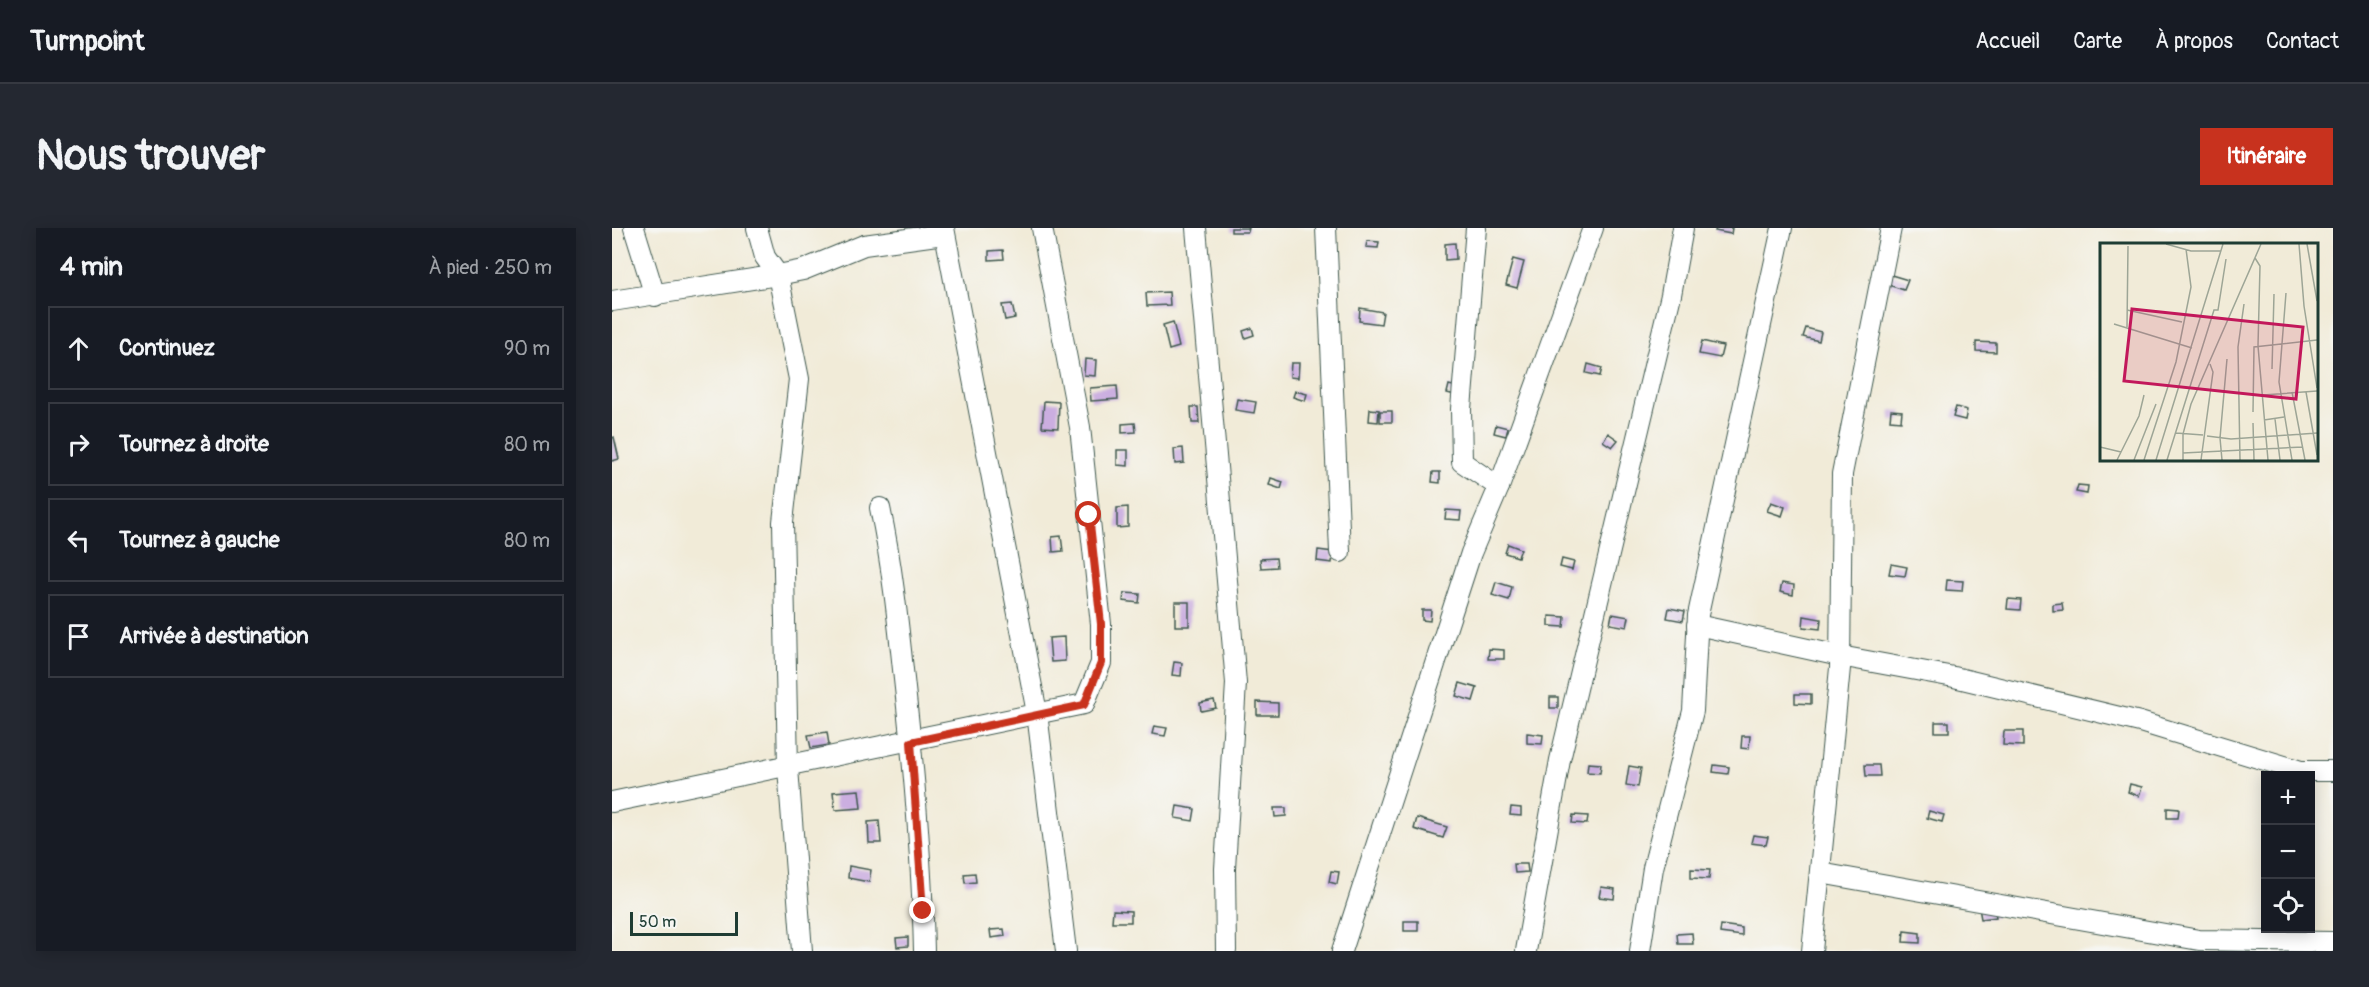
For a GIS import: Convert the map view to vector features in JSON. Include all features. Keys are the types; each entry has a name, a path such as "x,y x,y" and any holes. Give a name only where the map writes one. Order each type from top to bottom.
{"street":[{"path":"634,228 655,296"},
{"path":"757,228 765,257 778,275 799,379 783,522 788,768 802,951"},
{"path":"612,802 788,768 1037,713 1084,705 1101,663 1101,624 1080,427 1042,228"},
{"path":"1196,228 1236,683 1225,869 1226,951"},
{"path":"1326,228 1340,552"},
{"path":"1476,228 1461,409 1462,462 1499,487"},
{"path":"1342,951 1471,554 1499,487 1593,228"},
{"path":"1526,951 1560,760 1668,307 1683,228"},
{"path":"1640,951 1653,868 1694,711 1697,625 1782,228"},
{"path":"1812,951 1840,657 1842,474 1891,228"},
{"path":"612,301 655,296 803,270 864,245 944,231 1037,713 1066,951"},
{"path":"880,508 891,558 911,742 923,891 924,951"},
{"path":"1697,625 1840,657 1954,677 2140,722 2301,771 2333,771"},
{"path":"1820,873 2199,940 2333,942"}],"building":[{"path":"1231,228 1249,228 1248,232 1231,232"},
{"path":"1716,228 1732,228 1731,234 1715,231"},
{"path":"1367,241 1379,242 1378,248 1366,247"},
{"path":"1455,243 1456,259 1445,260 1445,244"},
{"path":"1003,250 1004,259 989,260 989,251"},
{"path":"1513,259 1524,262 1517,288 1506,285"},
{"path":"1888,274 1908,280 1904,290 1885,284"},
{"path":"1169,292 1170,305 1147,306 1146,293"},
{"path":"1012,304 1015,318 1005,320 1002,305"},
{"path":"1360,308 1383,312 1381,324 1359,321"},
{"path":"1173,322 1179,347 1169,350 1163,325"},
{"path":"1252,328 1254,335 1245,338 1243,331"},
{"path":"1806,328 1821,332 1819,341 1803,337"},
{"path":"1702,341 1723,346 1720,358 1699,354"},
{"path":"1976,342 1996,343 1996,352 1976,351"},
{"path":"1085,359 1096,360 1095,376 1084,375"},
{"path":"1291,363 1299,363 1298,378 1290,377"},
{"path":"1588,364 1602,368 1600,376 1586,373"},
{"path":"1449,385 1461,388 1459,396 1447,393"},
{"path":"1117,386 1118,399 1091,401 1090,388"},
{"path":"1295,391 1307,394 1305,401 1293,397"},
{"path":"1237,399 1256,402 1254,413 1235,410"},
{"path":"1044,401 1059,402 1058,428 1042,427"},
{"path":"1191,407 1198,407 1199,423 1192,423"},
{"path":"1956,407 1967,410 1965,420 1953,417"},
{"path":"1370,409 1379,410 1378,422 1369,421"},
{"path":"1891,410 1902,411 1901,421 1890,420"},
{"path":"1380,411 1392,411 1392,422 1380,422"},
{"path":"1135,423 1136,432 1122,433 1122,424"},
{"path":"1496,425 1508,428 1506,436 1494,433"},
{"path":"1608,433 1618,440 1612,447 1603,441"},
{"path":"614,437 619,459 612,461 612,438"},
{"path":"1183,448 1184,463 1175,464 1174,449"},
{"path":"1117,450 1128,450 1128,466 1117,465"},
{"path":"1433,472 1440,472 1440,483 1432,482"},
{"path":"1271,478 1283,482 1281,489 1269,485"},
{"path":"2078,485 2088,486 2087,494 2076,492"},
{"path":"1771,502 1785,507 1782,516 1767,511"},
{"path":"1128,507 1128,527 1117,528 1117,508"},
{"path":"1446,510 1461,511 1460,520 1445,519"},
{"path":"1061,536 1063,551 1053,552 1052,537"},
{"path":"1508,544 1521,549 1518,557 1505,553"},
{"path":"1318,550 1333,552 1332,563 1317,561"},
{"path":"1276,558 1277,567 1261,568 1260,559"},
{"path":"1562,559 1574,562 1572,570 1560,567"},
{"path":"1891,564 1907,567 1905,576 1889,574"},
{"path":"1947,580 1963,581 1962,591 1946,590"},
{"path":"1496,582 1512,587 1509,600 1492,595"},
{"path":"1782,583 1794,585 1793,595 1780,592"},
{"path":"1124,593 1140,594 1139,603 1123,601"},
{"path":"2008,599 2021,600 2020,610 2007,609"},
{"path":"1175,602 1189,602 1189,626 1175,626"},
{"path":"2062,603 2063,610 2053,611 2053,604"},
{"path":"1669,608 1685,611 1683,621 1667,618"},
{"path":"1422,610 1431,610 1430,621 1422,620"},
{"path":"1612,614 1629,617 1627,627 1610,624"},
{"path":"1549,616 1565,617 1564,627 1549,626"},
{"path":"1804,616 1821,619 1820,629 1803,627"},
{"path":"1064,637 1065,661 1051,662 1049,638"},
{"path":"1489,649 1504,650 1504,659 1488,659"},
{"path":"1174,662 1182,663 1181,676 1172,675"},
{"path":"1460,683 1477,688 1473,701 1456,696"},
{"path":"1795,694 1811,694 1811,704 1795,703"},
{"path":"1550,697 1558,697 1558,708 1550,708"},
{"path":"1214,700 1216,708 1201,711 1200,703"},
{"path":"1257,702 1278,703 1278,715 1257,715"},
{"path":"1935,722 1949,722 1949,732 1935,732"},
{"path":"1154,726 1167,728 1165,736 1152,734"},
{"path":"2004,731 2023,731 2023,746 2003,745"},
{"path":"827,732 829,745 811,748 808,735"},
{"path":"1527,733 1543,735 1542,744 1527,743"},
{"path":"1742,736 1750,736 1749,749 1741,748"},
{"path":"1588,763 1601,764 1600,773 1587,772"},
{"path":"1714,765 1729,767 1728,774 1713,772"},
{"path":"1865,765 1879,765 1880,776 1866,776"},
{"path":"1629,766 1641,768 1638,787 1626,785"},
{"path":"2130,784 2142,787 2139,796 2128,792"},
{"path":"859,790 861,808 835,810 833,792"},
{"path":"1177,806 1195,809 1193,821 1175,818"},
{"path":"1511,807 1521,808 1521,816 1510,815"},
{"path":"1274,808 1286,808 1286,816 1275,817"},
{"path":"2167,808 2179,809 2178,818 2167,818"},
{"path":"1929,811 1944,815 1942,822 1927,818"},
{"path":"1573,815 1588,816 1587,824 1572,823"},
{"path":"1417,818 1447,827 1443,838 1414,829"},
{"path":"879,821 881,843 869,843 868,822"},
{"path":"1753,835 1768,837 1766,845 1751,843"},
{"path":"1514,864 1527,864 1528,872 1515,873"},
{"path":"849,866 871,870 869,882 848,878"},
{"path":"1691,869 1710,870 1709,879 1691,878"},
{"path":"1331,871 1339,872 1337,884 1329,882"},
{"path":"975,873 976,882 965,883 964,874"},
{"path":"1601,887 1615,889 1614,899 1599,897"},
{"path":"1994,906 1996,917 1981,919 1979,908"},
{"path":"1113,910 1131,911 1131,922 1112,922"},
{"path":"1404,921 1418,921 1418,931 1404,931"},
{"path":"1721,925 1742,928 1742,936 1720,933"},
{"path":"1004,929 1005,936 991,938 990,930"},
{"path":"1904,931 1920,933 1920,943 1903,942"},
{"path":"1692,933 1693,944 1678,944 1677,934"},
{"path":"908,937 908,946 897,947 896,938"}],"route":[{"path":"923,911 911,742 1037,713 1084,705 1101,663 1101,624 1089,515"}]}
